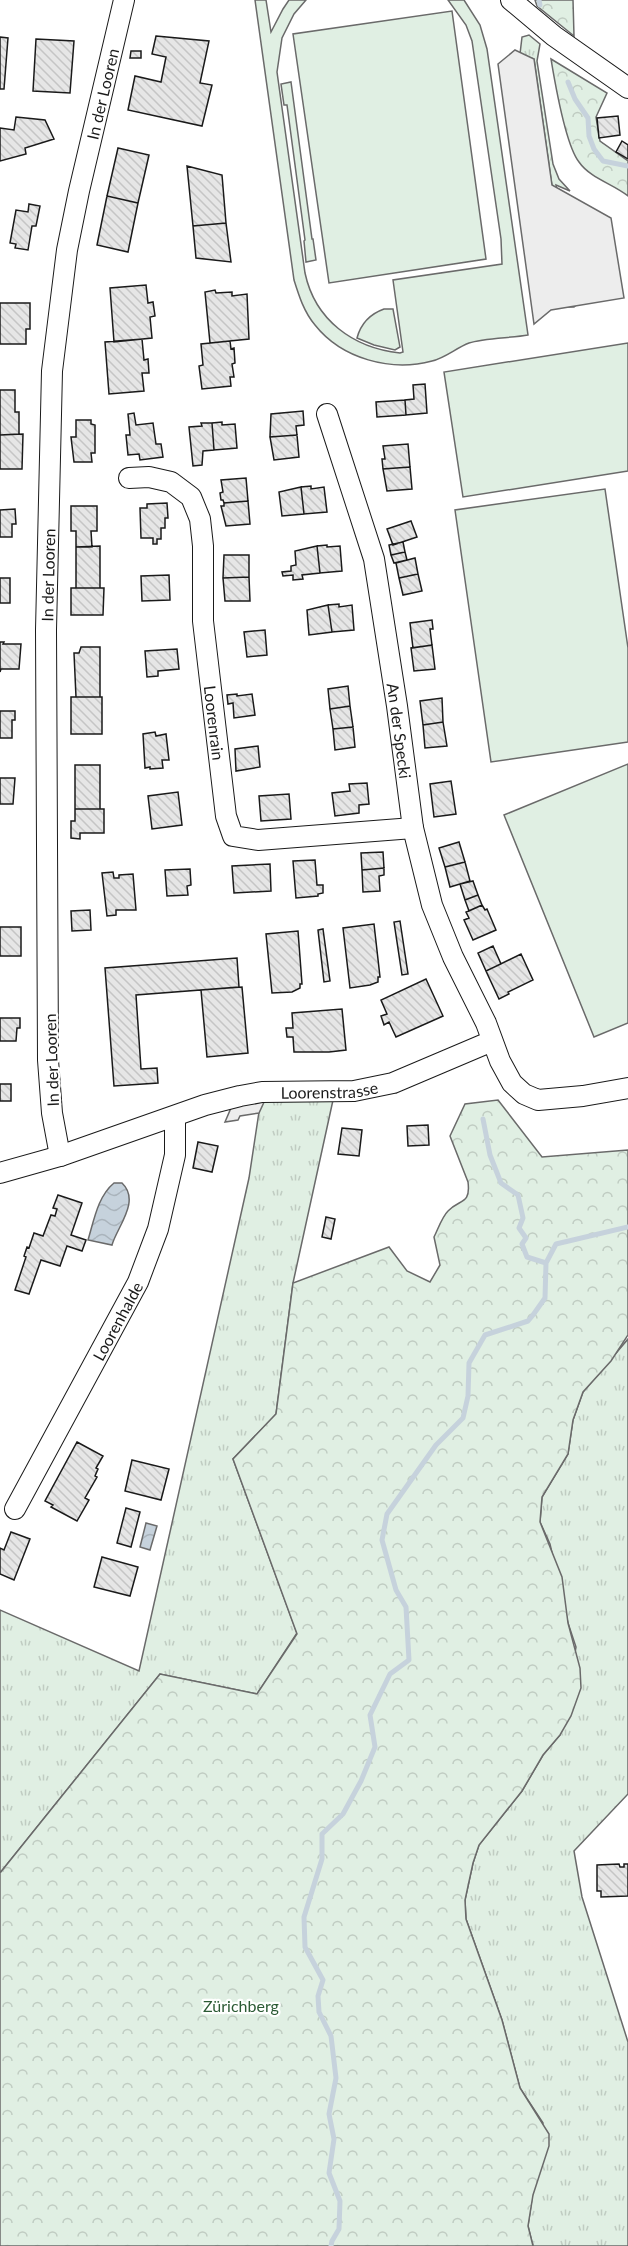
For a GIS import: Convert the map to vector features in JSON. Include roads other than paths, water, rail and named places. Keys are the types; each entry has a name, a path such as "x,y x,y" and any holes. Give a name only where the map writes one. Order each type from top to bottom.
{"street":[{"name":"In der Looren","path":"60,1156 52,1113 48,1060 46,630 50,395 67,250 124,0"},
{"path":"511,0 554,36 628,88"},
{"name":"An der Specki","path":"327,414 374,559 397,705 413,828 432,905 492,1041"},
{"name":"Loorenrain","path":"129,478 149,477 171,482 191,497 200,519 203,546 203,621 226,816 233,836 258,840 413,828"},
{"name":"Loorenstrasse","path":"0,1173 60,1156 218,1101 262,1092 354,1090 393,1083 492,1041"},
{"path":"492,1041 512,1083 524,1094 538,1100 583,1096 628,1088"},
{"name":"Loorenhalde","path":"15,1509 138,1282 158,1229 175,1155 175,1117"}],"water":[{"path":"114,1183 122,1183 127,1190 129,1206 112,1245 88,1240 100,1201"},
{"path":"146,1523 157,1526 150,1550 140,1547"}],"waterway":[{"path":"539,0 540,5"},
{"path":"568,82 575,99 588,118 589,136 594,149 603,161 628,166"},
{"path":"483,1119 490,1155 501,1183 518,1195 523,1218 519,1228 526,1238 522,1244 527,1257 546,1263"},
{"path":"331,2246 339,2229 340,2201 329,2173 334,2139 329,2114 336,2078 331,2036 319,2012 318,1996 323,1980 305,1947 304,1917 322,1859 322,1834 343,1814 361,1781 375,1747 370,1715 390,1674 409,1660 406,1607 396,1590 382,1540 387,1514 436,1445 463,1418 468,1396 469,1363 485,1335 528,1321 545,1298 546,1263 556,1244 628,1227"}],"park label":[{"name":"Zürichberg","path":"241,2005"}]}
